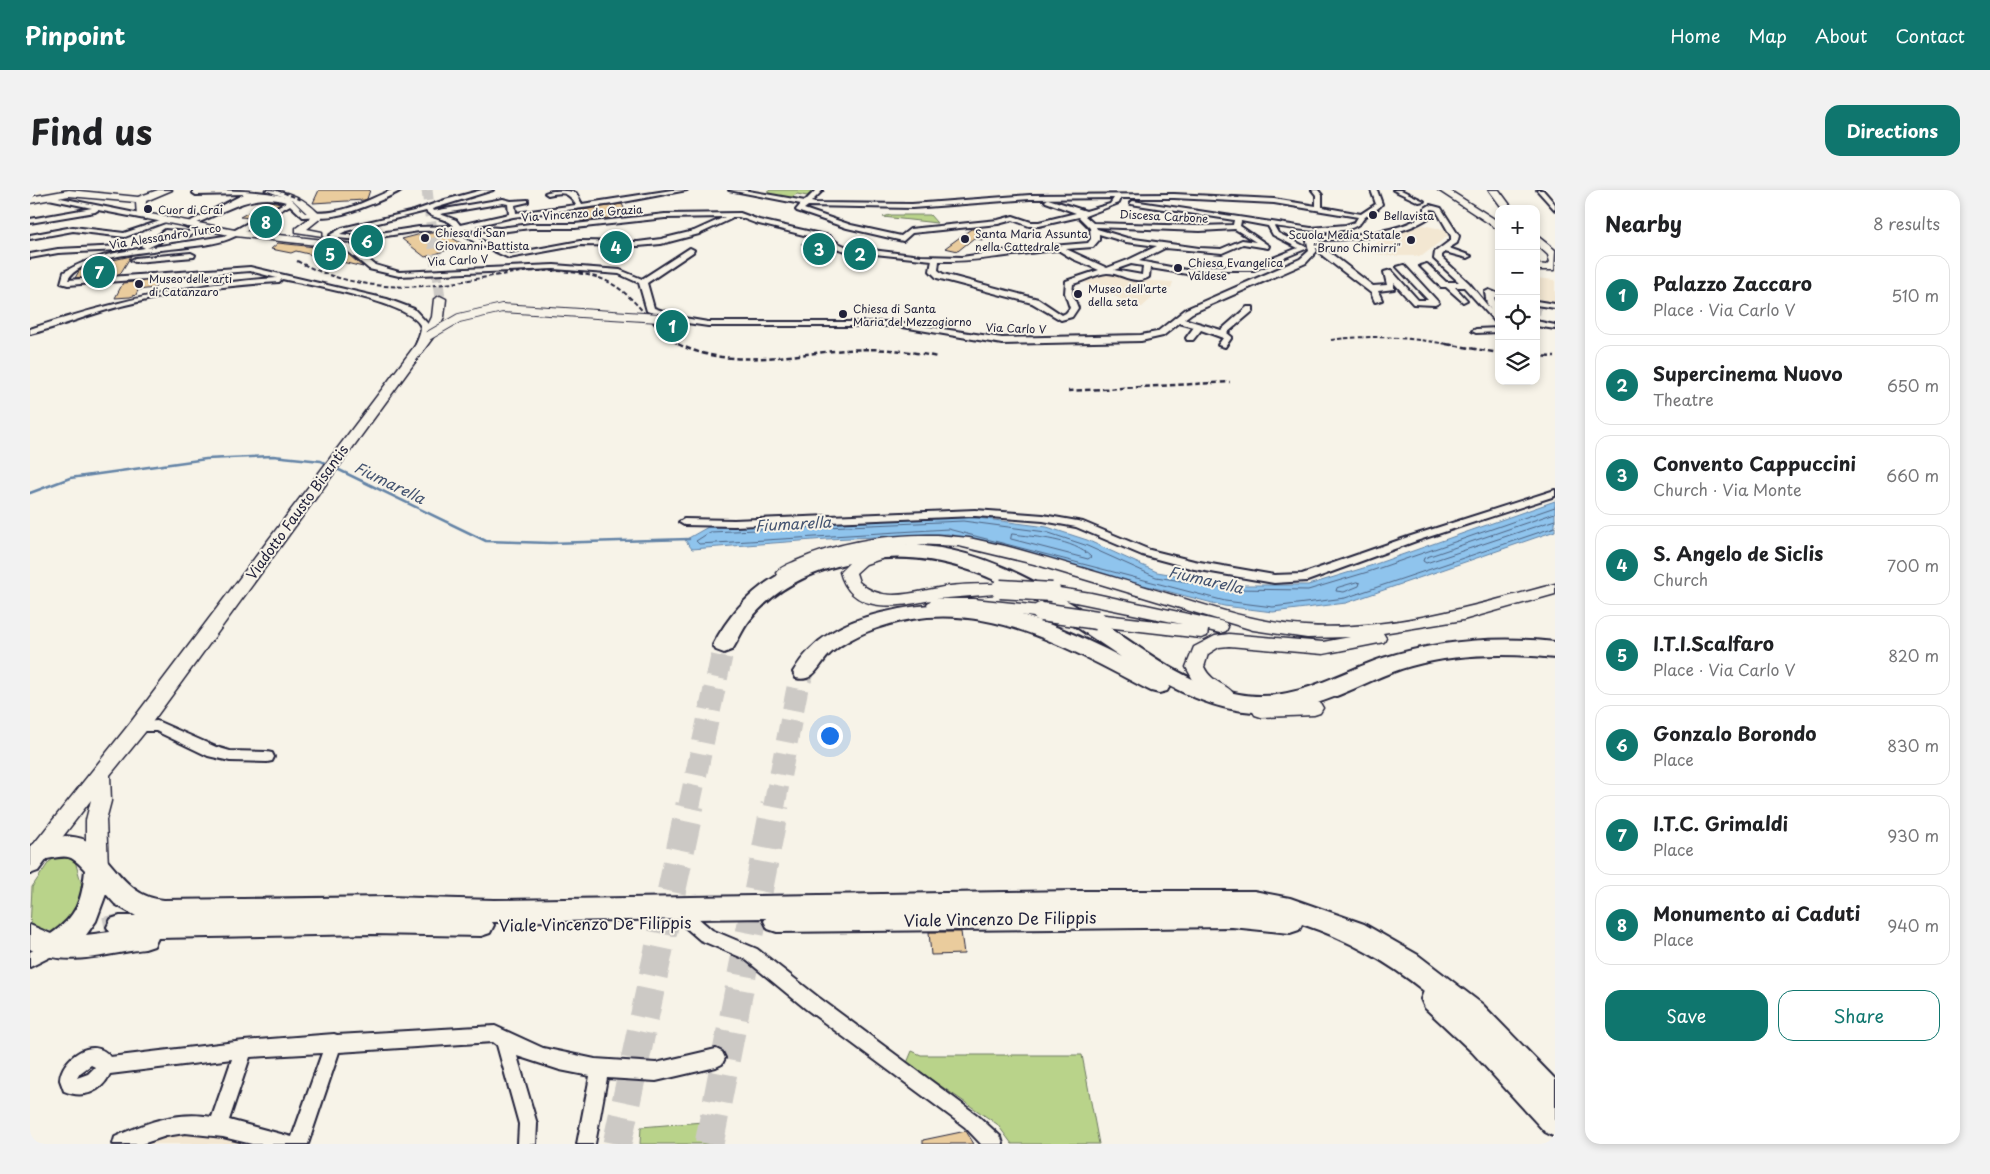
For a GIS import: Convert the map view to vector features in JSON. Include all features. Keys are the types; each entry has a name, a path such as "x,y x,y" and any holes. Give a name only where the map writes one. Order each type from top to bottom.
{"highway":[{"path":"724,645 737,620 770,587 808,568 841,558 876,551 900,549 927,551 975,562 1006,575 1044,596 1173,678 1205,694 1225,700 1259,705 1310,703 1391,664 1430,654 1488,648 1555,650"},
{"path":"806,667 836,638 871,622 919,611 968,610 1002,615 1040,627 1173,692 1224,710 1267,715 1421,667 1488,658 1555,659"}],"main road":[{"path":"30,200 83,190"},
{"path":"69,193 140,198 167,190"},
{"path":"270,190 293,200 313,218 299,230 336,236"},
{"path":"1443,190 1495,224"},
{"path":"1494,190 1505,205"},
{"path":"140,198 139,214 166,226 187,225 235,233 326,243 336,236"},
{"path":"1540,242 1552,254 1555,263 1550,268 1540,267"},
{"name":"Viadotto Fausto Bisantis","path":"33,862 60,824 138,728 438,317 440,299"},
{"path":"737,620 751,598 762,587 777,577 817,558 875,543 924,540 960,542 1017,555 1227,618 1272,628 1320,634 1405,624 1473,611"},
{"path":"1310,703 1248,710 1196,696 1172,685 1012,584 992,573 966,564 916,554 885,554 860,561 850,569 848,576 851,584 859,592 869,598 884,601 949,591 1000,589 1052,592 1091,598 1270,636 1345,637 1380,632 1405,624"},
{"path":"1310,703 1239,699 1221,694 1208,686 1199,677 1195,667 1196,656 1208,644 1221,640 1323,648 1363,641 1555,589"},
{"path":"806,667 823,644 845,628 872,617 907,608 958,602 1286,642 1363,641"},
{"path":"54,946 81,924 95,897 98,867 96,826 101,801 100,776"},
{"name":"Viale Vincenzo De Filippis","path":"33,862 73,846 84,851 124,896 137,905 151,910 388,908 490,918 691,922 1232,916 1295,923 1350,944 1390,968 1434,999 1482,1043 1555,1122"},
{"name":"Viale Vincenzo De Filippis","path":"120,927 372,923 1077,902 1254,902 1290,909 1355,932 1409,963 1472,1013 1555,1100"},
{"path":"30,936 43,944 54,946 89,946 143,938 371,934 490,918"}],"street":[{"path":"196,190 196,193 253,192 293,200"},
{"path":"336,236 359,216 398,190"},
{"path":"430,212 447,201 490,190"},
{"path":"548,193 562,190 573,194 580,206"},
{"path":"629,190 637,198"},
{"path":"336,236 360,238 461,227 513,215 684,190"},
{"path":"732,190 761,192 805,204 912,206 1069,193 1172,193 1274,201 1362,216"},
{"path":"820,190 800,211 849,227 904,239 910,230 998,222 1011,217 1031,224 1063,220 1114,206 1121,194"},
{"path":"1172,193 1186,190"},
{"path":"1315,190 1320,195 1319,209"},
{"path":"1133,203 1237,223 1311,230 1332,230 1354,225 1362,216 1375,209 1379,204 1374,190"},
{"path":"1272,226 1312,238 1357,236 1394,230 1428,216 1428,208 1421,202 1396,190"},
{"path":"1413,190 1421,202"},
{"path":"1540,190 1555,208"},
{"path":"999,191 1010,199"},
{"path":"187,225 253,192"},
{"path":"46,197 145,217"},
{"path":"834,234 826,238 835,245 859,251 936,259 962,259 1090,245 1095,240 1092,226 1081,214 1059,204 1030,197"},
{"path":"118,211 140,198"},
{"name":"Via Alessandro Turco","path":"269,276 244,268 68,283 64,281 67,274 85,264 113,255 226,238 293,200"},
{"path":"313,218 334,214 404,216 501,201 511,203 526,201"},
{"path":"511,203 513,215"},
{"path":"1428,208 1432,206 1439,209 1455,236 1454,241 1438,254 1438,259 1495,315"},
{"path":"30,221 99,209"},
{"path":"430,212 454,221 509,256 542,248 584,243 641,244 670,240 702,230 731,216"},
{"name":"Via Vincenzo de Grazia","path":"461,227 500,230 530,226 575,226 665,216 745,216 757,222 826,238"},
{"path":"1063,220 1092,226 1126,240 1163,246 1213,251 1224,250 1242,242 1265,246 1256,241 1251,234 1237,223"},
{"name":"Discesa Carbone","path":"1092,226 1117,224 1208,230 1237,223"},
{"path":"145,246 157,240 166,226"},
{"path":"30,237 73,229 124,235 166,226 189,234 202,227"},
{"path":"1131,262 1187,272 1197,268 1254,268 1304,248 1276,234 1272,226"},
{"path":"841,231 849,227"},
{"path":"380,239 439,228"},
{"path":"1312,238 1326,254 1371,289 1378,300"},
{"name":"Via Carlo V","path":"683,320 708,324 897,324 1014,342 1148,337 1165,331 1195,308 1303,261 1313,251 1312,238"},
{"path":"30,256 58,251 204,241"},
{"name":"Via Carlo V","path":"326,243 346,246 372,267 399,274 554,267 620,272 643,282"},
{"path":"936,259 934,271 940,276 1035,301 1060,318 1069,315 1074,308 1069,300 1067,288 1070,282 1131,262 1163,246"},
{"path":"1060,248 1106,270 1141,279 1145,277 1147,265"},
{"path":"1444,249 1467,256"},
{"path":"683,320 653,311 648,307 643,282 690,250"},
{"path":"85,264 191,255"},
{"path":"1424,266 1444,284"},
{"path":"1371,289 1390,287 1388,272 1418,302 1435,303 1401,267"},
{"path":"163,275 159,285 187,281"},
{"path":"30,332 145,297 186,289 255,282 269,276 299,280 396,304 411,311 423,336 459,318 502,308 683,320"},
{"path":"1463,300 1448,284 1466,285"},
{"path":"1406,290 1421,288"},
{"path":"1495,295 1489,292 1495,313"},
{"path":"1540,308 1555,306"},
{"path":"1222,333 1250,309"},
{"path":"1540,309 1555,313"},
{"path":"1178,320 1222,333 1228,337 1222,345"},
{"path":"1540,323 1555,327"},
{"path":"1190,338 1200,326"},
{"path":"1476,331 1495,330"},
{"path":"684,522 734,523 975,513 1043,518 1079,524 1146,553 1194,565 1274,579 1303,578 1412,539 1555,493"},
{"path":"138,728 157,726 213,752 230,756 268,757"},
{"path":"691,922 706,935 751,954 812,1003 971,1121 994,1144"},
{"path":"30,960 54,946"},
{"path":"104,1066 244,1049 334,1042 495,1034 505,1042 565,1063 600,1069 655,1072 716,1058"},
{"path":"299,1144 334,1042"},
{"path":"505,1042 528,1124 527,1144"},
{"path":"218,1127 244,1049"},
{"path":"586,1144 600,1069"},
{"path":"122,1144 145,1132 178,1123 202,1123 287,1144"}],"shaded area":[{"name":"Scuola Media Statale \"Bruno Chimirri\"","path":"1423,225 1445,230 1450,234 1422,256 1390,256 1368,250 1386,236"},
{"path":"1108,271 1135,280 1173,282 1171,288 1158,293 1142,307 1137,307 1082,281"},
{"path":"1540,278 1555,280 1555,304 1540,302"},
{"path":"161,1125 291,1144 119,1144"}],"green space":[{"path":"770,190 814,190 807,196 797,194 790,198 766,193"},
{"path":"890,215 930,215 937,223 883,217"},
{"path":"73,854 85,896 58,934 45,936 30,929 32,887 49,862 56,857"},
{"path":"912,1051 921,1055 1082,1055 1099,1144 1012,1144 997,1124 907,1063"},
{"path":"715,1121 715,1144 640,1144 641,1127"}],"water":[{"path":"1555,501 1555,531 1346,603 1273,612 1224,606 948,534 827,539 692,549 685,540 708,527 963,516 1047,527 1087,540 1157,572 1234,585 1308,585 1370,566"}],"building":[{"path":"319,190 370,190 367,199 364,200 313,203"},
{"path":"270,201 281,203 252,218 240,217"},
{"path":"622,204 628,216 581,221 575,211"},
{"name":"Santa Maria Assunta nella Cattedrale","path":"971,229 981,229 989,235 982,240 974,238 958,251 945,248"},
{"path":"442,232 464,245 425,257 402,239 421,234"},
{"path":"811,239 826,244 819,248 801,244"},
{"path":"278,243 343,250 363,267 296,251 291,253 271,249"},
{"path":"131,256 120,274 75,278 79,271 95,264"},
{"name":"Museo delle arti di Catanzaro","path":"158,280 155,288 138,290 136,295 130,297 115,298 123,283"},
{"path":"929,932 961,932 964,954 931,955"},
{"path":"966,1131 974,1144 923,1144 923,1140"}],"waterway":[{"name":"Fiumarella","path":"30,493 70,478 206,459 273,456 321,461 329,465"},
{"name":"Fiumarella","path":"335,468 486,541 550,543 689,539"}],"tunnel":[{"path":"427,190 440,299"},
{"path":"689,807 724,645"},
{"path":"774,807 798,685 804,672"},
{"path":"617,1144 690,805"},
{"path":"709,1144 775,805"},
{"path":"30,951 66,938 120,927"}],"railway":[{"path":"277,190 302,200"},
{"path":"1207,195 1241,197"},
{"path":"297,261 334,277 373,285 412,287 526,272 563,271 581,274 599,278 622,291 659,329 679,344"},
{"path":"1331,340 1362,337 1392,338 1453,345"},
{"path":"679,344 698,352 740,358 782,357 869,349 903,351 937,357"},
{"path":"1446,344 1495,352"},
{"path":"1540,356 1555,357"},
{"path":"1068,391 1230,382"}],"place":[{"name":"Cuor di Crai","path":"148,209"},
{"name":"Bellavista","path":"1373,215"},
{"name":"Monumento ai Caduti","path":"266,222"},
{"name":"Chiesa di San Giovanni Battista","path":"425,238"},
{"name":"Santa Maria Assunta nella Cattedrale","path":"965,239"},
{"name":"Scuola Media Statale \"Bruno Chimirri\"","path":"1411,240"},
{"name":"Gonzalo Borondo","path":"367,241"},
{"name":"S. Angelo de Siclis","path":"616,247"},
{"name":"Convento Cappuccini","path":"819,249"},
{"name":"I.T.I.Scalfaro","path":"330,254"},
{"name":"Supercinema Nuovo","path":"860,254"},
{"name":"Chiesa Evangelica Valdese","path":"1178,268"},
{"name":"I.T.C. Grimaldi","path":"99,272"},
{"name":"Museo delle arti di Catanzaro","path":"139,284"},
{"name":"Museo dell'arte della seta","path":"1078,294"},
{"name":"Chiesa di Santa Maria del Mezzogiorno","path":"843,314"},
{"name":"Palazzo Zaccaro","path":"672,326"}]}
